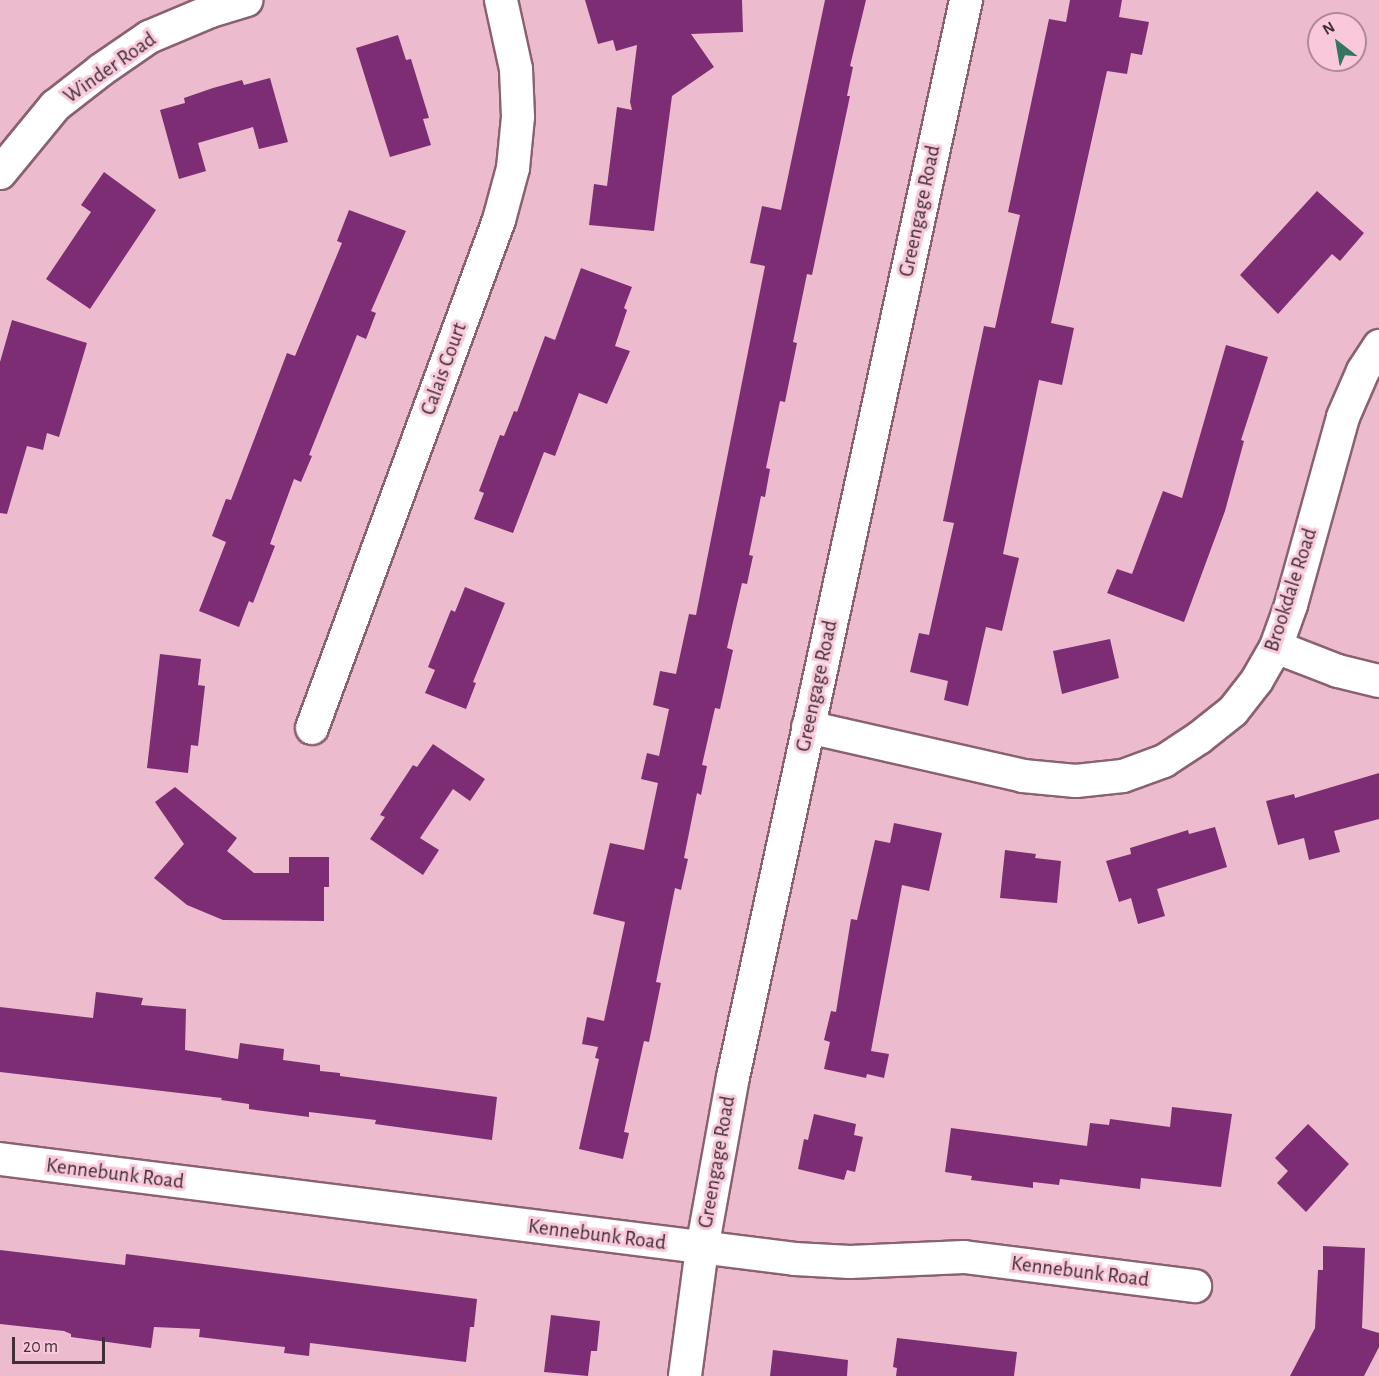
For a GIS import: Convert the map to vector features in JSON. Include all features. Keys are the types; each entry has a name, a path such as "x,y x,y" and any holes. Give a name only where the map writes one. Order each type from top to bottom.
{"street":[{"name":"Winder Road","path":"0,173 55,106 101,70 149,37 211,11 246,0"},
{"name":"Calais Court","path":"312,728 499,220 513,168 518,117 516,69 501,0"},
{"name":"Greengage Road","path":"685,1376 702,1249 733,1077 966,0"},
{"name":"Brookdale Road","path":"808,727 1023,776 1076,781 1123,776 1164,761 1199,738 1233,711 1257,680 1276,647 1291,605 1343,417 1363,371 1379,346"},
{"path":"1276,647 1338,671 1379,681"},
{"name":"Kennebunk Road","path":"0,1159 795,1259 850,1262 964,1257 1195,1286"}],"building":[{"path":"585,0 742,0 743,32 691,34 714,67 672,96 654,231 589,225 594,184 607,186 617,107 632,110 630,102 637,45 616,51 613,40 598,44"},
{"path":"825,0 866,0 850,66 853,67 847,96 850,96 812,275 807,274 793,342 797,343 785,402 780,401 766,468 770,469 765,497 761,496 749,555 753,556 747,584 742,583 727,648 733,650 720,709 715,708 702,765 707,766 701,795 697,793 684,858 688,859 681,890 675,888 656,982 661,983 649,1042 644,1041 624,1132 629,1133 623,1159 579,1149 599,1059 595,1058 598,1047 582,1044 587,1017 604,1021 625,922 593,914 610,843 644,850 658,783 641,779 647,753 659,756 669,709 653,705 660,671 676,674 689,614 696,615 765,266 750,263 762,206 781,210"},
{"path":"1070,0 1122,0 1119,17 1149,22 1142,55 1131,53 1127,74 1107,71 1051,323 1074,328 1062,385 1039,380 1003,554 1019,558 1002,631 986,627 968,706 944,700 948,681 910,672 919,633 929,635 954,523 943,521 984,326 995,328 1020,215 1008,212 1049,19 1066,22"},
{"path":"398,35 406,60 411,59 429,118 423,119 431,145 390,157 356,48"},
{"path":"270,78 288,142 259,149 253,127 198,143 206,171 179,179 160,110 185,103 184,98 213,88 242,80 244,85"},
{"path":"104,172 156,210 90,309 46,279 91,212 81,205"},
{"path":"1317,191 1364,233 1340,261 1332,254 1278,314 1240,275"},
{"path":"349,210 406,231 371,311 376,313 366,339 357,335 309,455 312,456 301,482 294,479 270,544 275,546 253,603 249,601 239,627 199,611 226,542 212,536 226,499 231,500 287,353 295,356 342,243 337,241"},
{"path":"581,268 632,287 624,308 627,310 615,346 630,351 607,404 579,393 555,456 544,452 513,533 474,519 484,493 479,491 500,435 504,436 514,411 517,412 545,336 555,340"},
{"path":"12,320 87,343 59,437 47,433 43,450 27,446 7,514 0,513 0,362"},
{"path":"1226,345 1268,357 1241,440 1244,441 1225,511 1184,622 1107,593 1117,569 1132,574 1163,491 1182,498"},
{"path":"465,587 505,603 473,682 476,683 466,709 425,693 435,670 428,667 451,610 455,612"},
{"path":"1110,639 1119,678 1062,694 1053,651"},
{"path":"160,654 201,659 198,685 205,686 198,746 191,745 188,773 147,768"},
{"path":"433,744 485,779 470,801 453,789 420,838 439,850 423,875 370,839 385,817 380,815 413,765 417,767"},
{"path":"1379,773 1379,819 1334,831 1340,852 1309,860 1304,838 1278,845 1266,801 1294,794 1295,798"},
{"path":"175,787 237,838 227,851 254,873 289,873 289,857 329,857 329,887 324,887 324,921 223,920 187,905 154,878 184,844 155,802"},
{"path":"894,823 942,833 929,891 902,885 871,1051 889,1054 884,1078 867,1074 866,1078 824,1069 830,1042 824,1040 831,1011 836,1012 851,919 857,920 875,840 890,843"},
{"path":"1215,827 1227,867 1157,889 1165,916 1138,924 1131,898 1119,902 1106,861 1131,854 1130,848 1188,830 1189,834"},
{"path":"1005,850 1036,854 1035,858 1061,861 1057,903 1000,898"},
{"path":"96,992 143,998 141,1005 186,1009 185,1050 238,1059 240,1043 284,1049 283,1060 320,1065 320,1071 340,1073 340,1076 497,1097 492,1140 375,1124 376,1120 309,1112 309,1117 249,1109 249,1104 221,1100 222,1098 0,1072 0,1007 93,1018"},
{"path":"1172,1107 1232,1114 1221,1187 1141,1178 1140,1189 1060,1179 1059,1185 1033,1182 1033,1188 971,1180 972,1176 945,1172 951,1128 1087,1146 1090,1123 1109,1125 1110,1119 1170,1127"},
{"path":"814,1114 856,1124 854,1135 863,1137 855,1172 847,1170 844,1180 798,1169 804,1139 808,1140"},
{"path":"1308,1124 1349,1164 1306,1212 1277,1183 1288,1171 1275,1158"},
{"path":"1323,1246 1365,1248 1362,1328 1379,1333 1379,1347 1364,1376 1290,1376 1315,1328 1318,1270 1323,1270"},
{"path":"0,1250 125,1265 126,1254 477,1299 474,1327 470,1327 466,1362 310,1343 309,1356 284,1353 285,1347 199,1337 200,1329 154,1327 151,1348 71,1337 71,1334 64,1331 0,1324"},
{"path":"551,1315 600,1321 597,1351 591,1351 588,1376 544,1372"},
{"path":"897,1338 1017,1352 1014,1376 896,1376 897,1368 893,1367"},
{"path":"773,1350 848,1360 847,1376 770,1376"}]}
